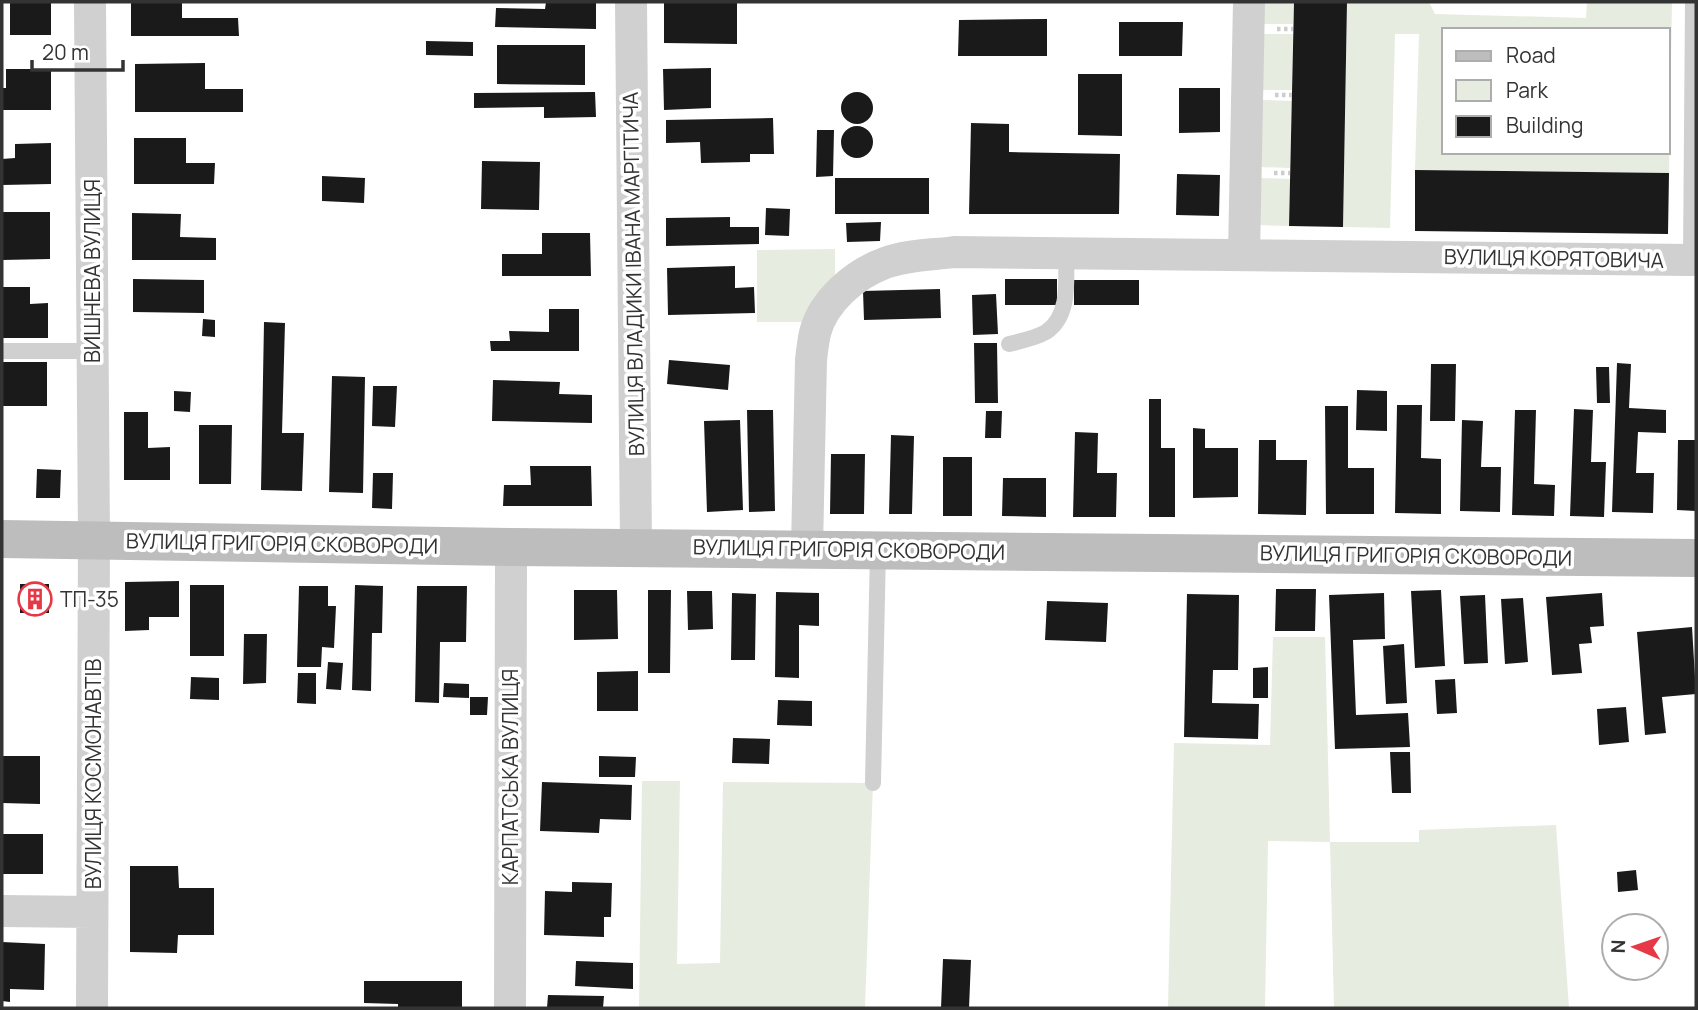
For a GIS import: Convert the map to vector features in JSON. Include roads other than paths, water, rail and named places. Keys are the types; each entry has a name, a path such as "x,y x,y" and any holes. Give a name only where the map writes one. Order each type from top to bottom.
{"main road":[{"name":"ВУЛИЦЯ ГРИГОРІЯ СКОВОРОДИ","path":"2,539 511,547 1696,558"}],"street":[{"name":"ВИШНЕВА ВУЛИЦЯ","path":"90,2 94,540"},
{"name":"ВУЛИЦЯ ВЛАДИКИ ІВАНА МАРГІТИЧА","path":"631,2 636,547"},
{"path":"1244,254 1250,2"},
{"name":"ВУЛИЦЯ КОРЯТОВИЧА","path":"807,548 811,360 815,332 838,293 859,276 885,263 954,252 1691,260"},
{"name":"ВУЛИЦЯ КОСМОНАВТІВ","path":"92,1008 94,540"},
{"name":"КАРПАТСЬКА ВУЛИЦЯ","path":"510,1008 511,547"},
{"path":"2,911 92,912"}],"lane":[{"name":"ВУЛИЦЯ КОРЯТОВИЧА","path":"1691,260 1693,2"},
{"path":"1009,344 1045,332 1054,325 1065,300 1066,253"},
{"path":"2,351 93,351"},
{"path":"873,783 878,550"}],"place":[{"name":"ТП-35","path":"35,599"}]}
